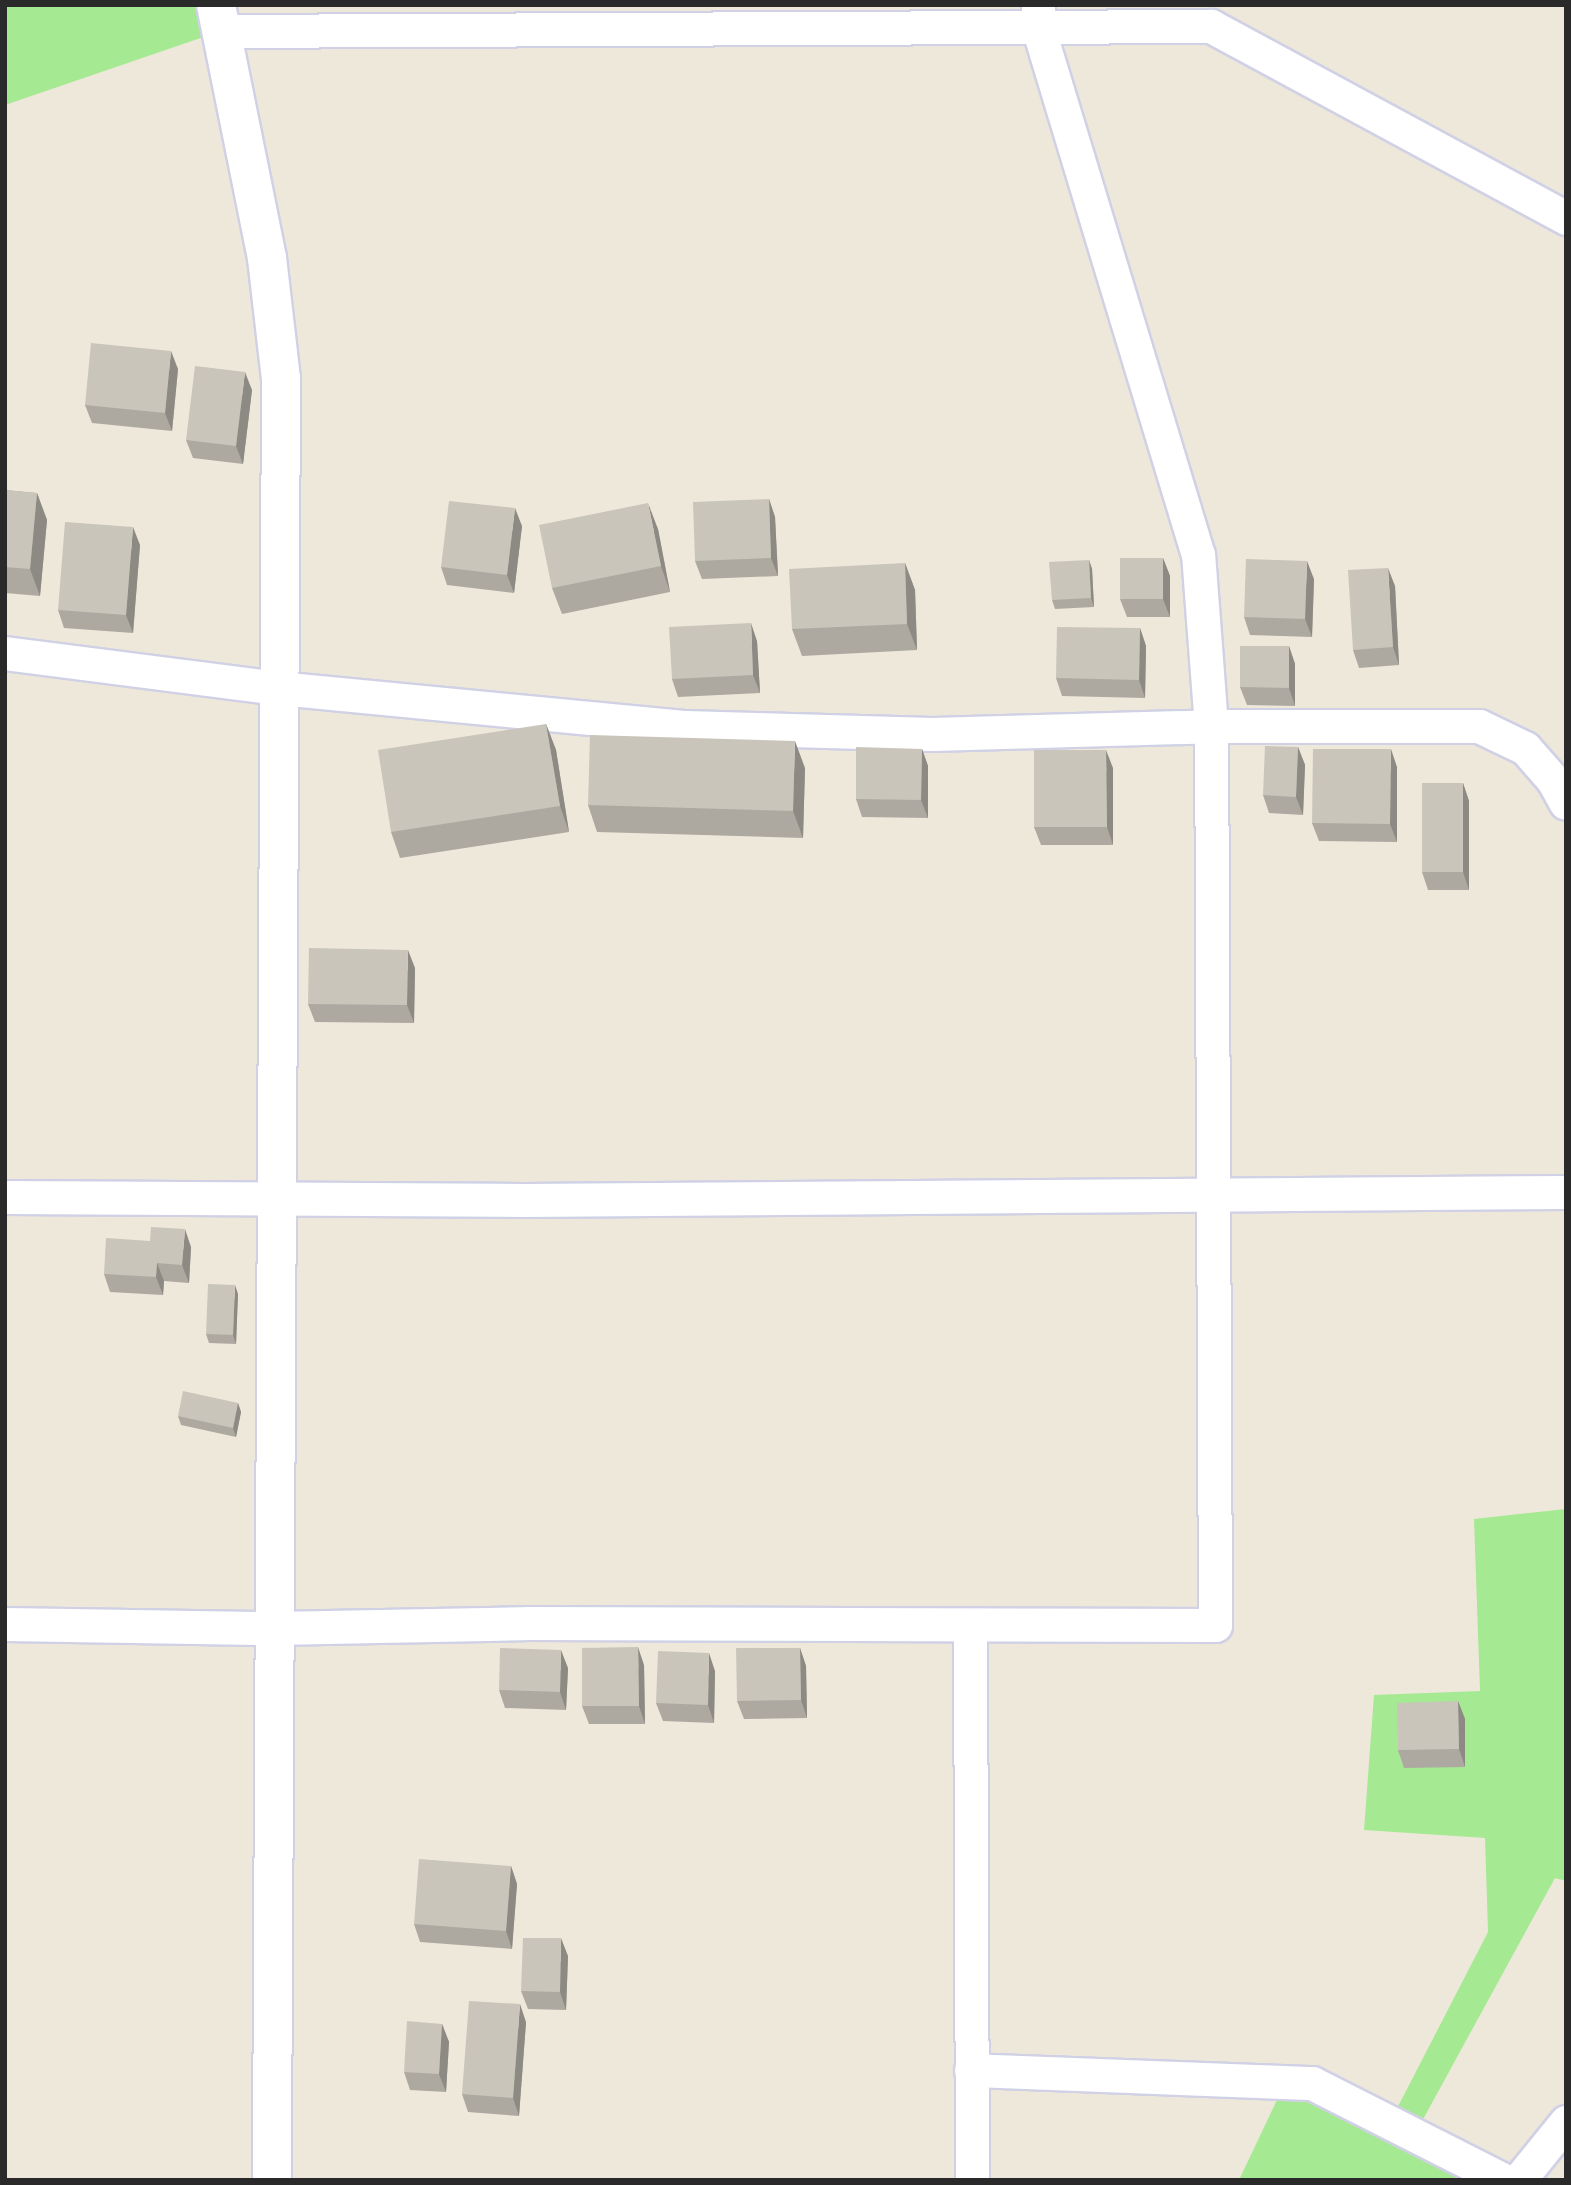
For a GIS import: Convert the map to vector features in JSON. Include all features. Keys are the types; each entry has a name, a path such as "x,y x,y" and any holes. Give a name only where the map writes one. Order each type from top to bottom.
{"street":[{"path":"5,1624 272,1628 530,1623 1215,1625 1211,726 1198,555 1038,16"},
{"path":"272,2180 272,1628 281,379 267,258 218,18 1038,16 1211,26 1566,218"},
{"path":"5,653 278,688 685,727 932,734 1211,726 1479,726 1525,748 1553,780 1566,803"},
{"path":"5,1197 1566,1192"},
{"path":"970,1626 972,2180"},
{"path":"971,2070 1312,2082 1503,2180"},
{"path":"1519,2180 1566,2122"}],"green space":[{"path":"5,5 215,5 221,31 5,105"},
{"path":"1566,1509 1566,1881 1555,1878 1415,2134 1390,2122 1488,1932 1485,1838 1364,1830 1374,1695 1480,1691 1474,1519"},
{"path":"1286,2081 1504,2180 1239,2180"}],"building":[{"path":"91,343 171,351 165,413 85,405"},
{"path":"195,366 245,372 236,446 186,440"},
{"path":"5,490 37,493 30,569 5,567"},
{"path":"769,499 771,558 695,561 693,502"},
{"path":"449,501 515,508 507,575 441,567"},
{"path":"648,503 661,566 552,588 539,525"},
{"path":"65,522 133,527 126,615 58,610"},
{"path":"1120,558 1163,558 1163,599 1120,599"},
{"path":"1246,559 1307,561 1305,619 1244,617"},
{"path":"1089,560 1091,598 1052,600 1049,562"},
{"path":"905,563 907,624 792,629 789,569"},
{"path":"1388,568 1393,647 1353,650 1348,570"},
{"path":"751,623 753,675 672,679 669,627"},
{"path":"1057,627 1140,628 1139,680 1056,678"},
{"path":"1240,646 1289,646 1289,688 1240,687"},
{"path":"546,724 560,806 391,832 378,750"},
{"path":"590,735 795,741 793,811 588,805"},
{"path":"1265,746 1298,747 1296,797 1263,795"},
{"path":"856,747 922,749 921,800 856,799"},
{"path":"1313,749 1391,749 1390,824 1312,823"},
{"path":"1034,750 1106,750 1107,827 1034,827"},
{"path":"1422,783 1463,783 1463,872 1422,872"},
{"path":"309,948 408,950 407,1005 308,1004"},
{"path":"151,1227 185,1229 182,1265 157,1263 156,1277 104,1274 106,1238 150,1241"},
{"path":"208,1284 235,1285 233,1335 206,1334"},
{"path":"183,1391 238,1403 233,1428 178,1416"},
{"path":"638,1647 639,1706 582,1706 582,1648"},
{"path":"500,1648 561,1650 560,1692 499,1690"},
{"path":"736,1648 800,1648 801,1700 737,1701"},
{"path":"658,1651 709,1653 708,1705 656,1703"},
{"path":"1458,1701 1459,1749 1398,1750 1397,1703"},
{"path":"419,1859 511,1866 506,1931 414,1924"},
{"path":"523,1938 561,1938 560,1992 521,1991"},
{"path":"469,2001 520,2004 513,2098 462,2094"},
{"path":"407,2021 442,2024 439,2074 404,2072"}]}
